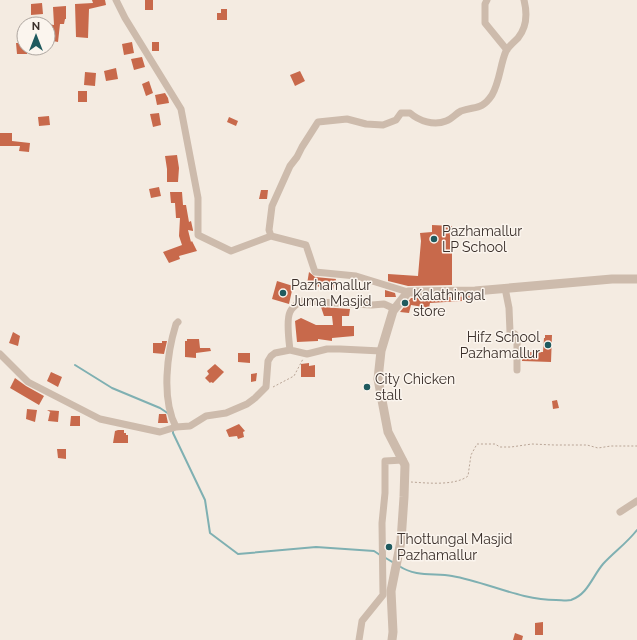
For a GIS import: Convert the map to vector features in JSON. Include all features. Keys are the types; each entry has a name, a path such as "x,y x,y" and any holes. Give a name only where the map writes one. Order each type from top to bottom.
{"street":[{"path":"116,0 124,18 181,109 198,198 198,235 231,251 271,236 306,245 315,272 356,276 408,292 475,291 612,279 637,279"},
{"path":"487,0 484,4 485,22 507,50"},
{"path":"271,236 268,230 272,206 290,166 318,122 347,120 366,124 383,125 396,120 401,113 410,113 416,118 427,122 438,123 448,121 455,114 484,106 494,90 507,50 522,31 527,12 524,0"},
{"path":"505,288 509,308 510,332 515,334 517,342 517,370"},
{"path":"392,640 391,591 401,541 405,466 388,432 378,379 381,351 395,309 408,292"},
{"path":"290,350 288,324 289,313 295,305 301,301 372,305 384,304 395,309"},
{"path":"174,428 169,410 168,386 171,339 178,322"},
{"path":"0,354 28,382 100,419 160,432 190,426 206,416 226,413 247,404 256,398 266,387 268,361 275,353 290,350 306,354 327,349 381,351"},
{"path":"359,640 362,621 383,594 382,523 385,493 385,461 403,460"},
{"path":"620,512 637,501"}],"path":[{"path":"266,387 275,387 294,376 306,354"},
{"path":"405,482 449,482 464,479 468,476 470,455 477,444 495,444 500,447 532,444 587,445 598,448 611,446 637,446"}],"building":[{"path":"92,0 105,0 106,5 89,9 88,38 76,37 75,4 93,3"},
{"path":"145,0 153,0 153,10 145,10"},
{"path":"42,3 43,14 31,15 31,4"},
{"path":"66,6 66,19 64,24 60,24 58,42 56,42 56,16 54,16 53,7"},
{"path":"221,9 227,9 227,20 217,20 217,13 221,13"},
{"path":"132,42 134,53 124,55 122,44"},
{"path":"152,42 159,42 159,51 152,51"},
{"path":"142,57 145,67 134,70 131,59"},
{"path":"116,68 118,79 106,81 104,71"},
{"path":"300,71 305,81 295,86 290,75"},
{"path":"85,72 96,73 95,86 84,85"},
{"path":"149,81 153,93 146,96 142,84"},
{"path":"78,91 87,91 87,102 78,102"},
{"path":"165,93 169,103 157,105 155,95"},
{"path":"159,113 161,125 153,127 150,114"},
{"path":"49,116 50,125 39,126 38,117"},
{"path":"229,117 238,121 236,126 227,122"},
{"path":"0,133 12,133 12,141 30,143 29,152 19,151 20,146 0,146"},
{"path":"177,155 179,168 178,182 167,182 165,156"},
{"path":"159,187 161,196 151,198 149,189"},
{"path":"261,190 268,190 267,199 259,199"},
{"path":"170,192 182,192 183,205 186,205 189,222 191,221 193,230 188,230 191,242 192,241 197,251 179,256 180,259 169,263 163,252 182,245 179,236 180,218 176,218 175,203 171,203"},
{"path":"432,225 452,226 450,234 450,252 452,252 452,285 408,286 388,281 388,274 418,276 421,241 420,233 432,232"},
{"path":"309,272 315,277 336,279 333,290 307,284"},
{"name":"Pazhamallur Juma Masjid","path":"277,281 293,286 289,304 272,299"},
{"path":"385,290 395,293 396,297 385,297"},
{"path":"482,296 482,301 462,300 430,303 429,308 411,305 409,313 400,312 411,298"},
{"path":"321,307 350,309 349,316 342,316 342,326 354,326 354,336 332,338 332,341 318,339 318,341 297,342 295,321 301,318 316,325 333,325 332,316 324,316"},
{"path":"13,332 20,336 18,346 9,343"},
{"name":"Hifz School Pazhamallur","path":"545,335 552,335 551,362 522,361 522,352 543,352"},
{"path":"187,339 199,339 200,348 210,348 211,351 196,353 196,358 185,357 185,341 187,341"},
{"path":"162,341 167,341 164,354 153,353 153,343 162,343"},
{"path":"238,353 250,353 250,363 238,362"},
{"path":"309,363 309,366 315,365 315,377 301,377 301,364"},
{"path":"215,364 224,372 213,383 210,383 205,378 209,374 207,371"},
{"path":"51,372 62,377 58,387 47,381"},
{"path":"257,373 256,381 251,382 251,374"},
{"path":"15,378 44,396 39,405 10,388"},
{"path":"557,400 559,408 553,409 552,401"},
{"path":"27,409 37,410 35,422 26,419"},
{"path":"47,410 59,411 58,422 48,421 50,412 52,413"},
{"path":"159,414 166,414 168,423 158,423"},
{"path":"71,416 80,416 80,426 70,426"},
{"path":"239,424 245,431 243,432 244,437 238,439 237,436 229,437 226,430"},
{"path":"124,430 124,433 128,435 128,443 113,443 115,431"},
{"path":"57,449 66,449 66,459 58,458"},
{"path":"543,622 543,635 535,635 535,623"},
{"path":"515,633 523,636 522,640 513,640"}],"waterway":[{"path":"75,365 112,388 160,408 169,414"},
{"path":"173,429 173,433 205,500 210,533 238,554 316,547 374,551 380,555"},
{"path":"399,566 412,572 452,576 529,597 571,600 582,594 603,564 637,530"},
{"path":"384,557 394,563"}],"place":[{"name":"Pazhamallur LP School","path":"434,239"},
{"name":"Pazhamallur Juma Masjid","path":"283,293"},
{"name":"Kalathingal store","path":"405,303"},
{"name":"Hifz School Pazhamallur","path":"548,345"},
{"name":"City Chicken stall","path":"367,387"},
{"name":"Thottungal Masjid Pazhamallur","path":"389,547"}]}
